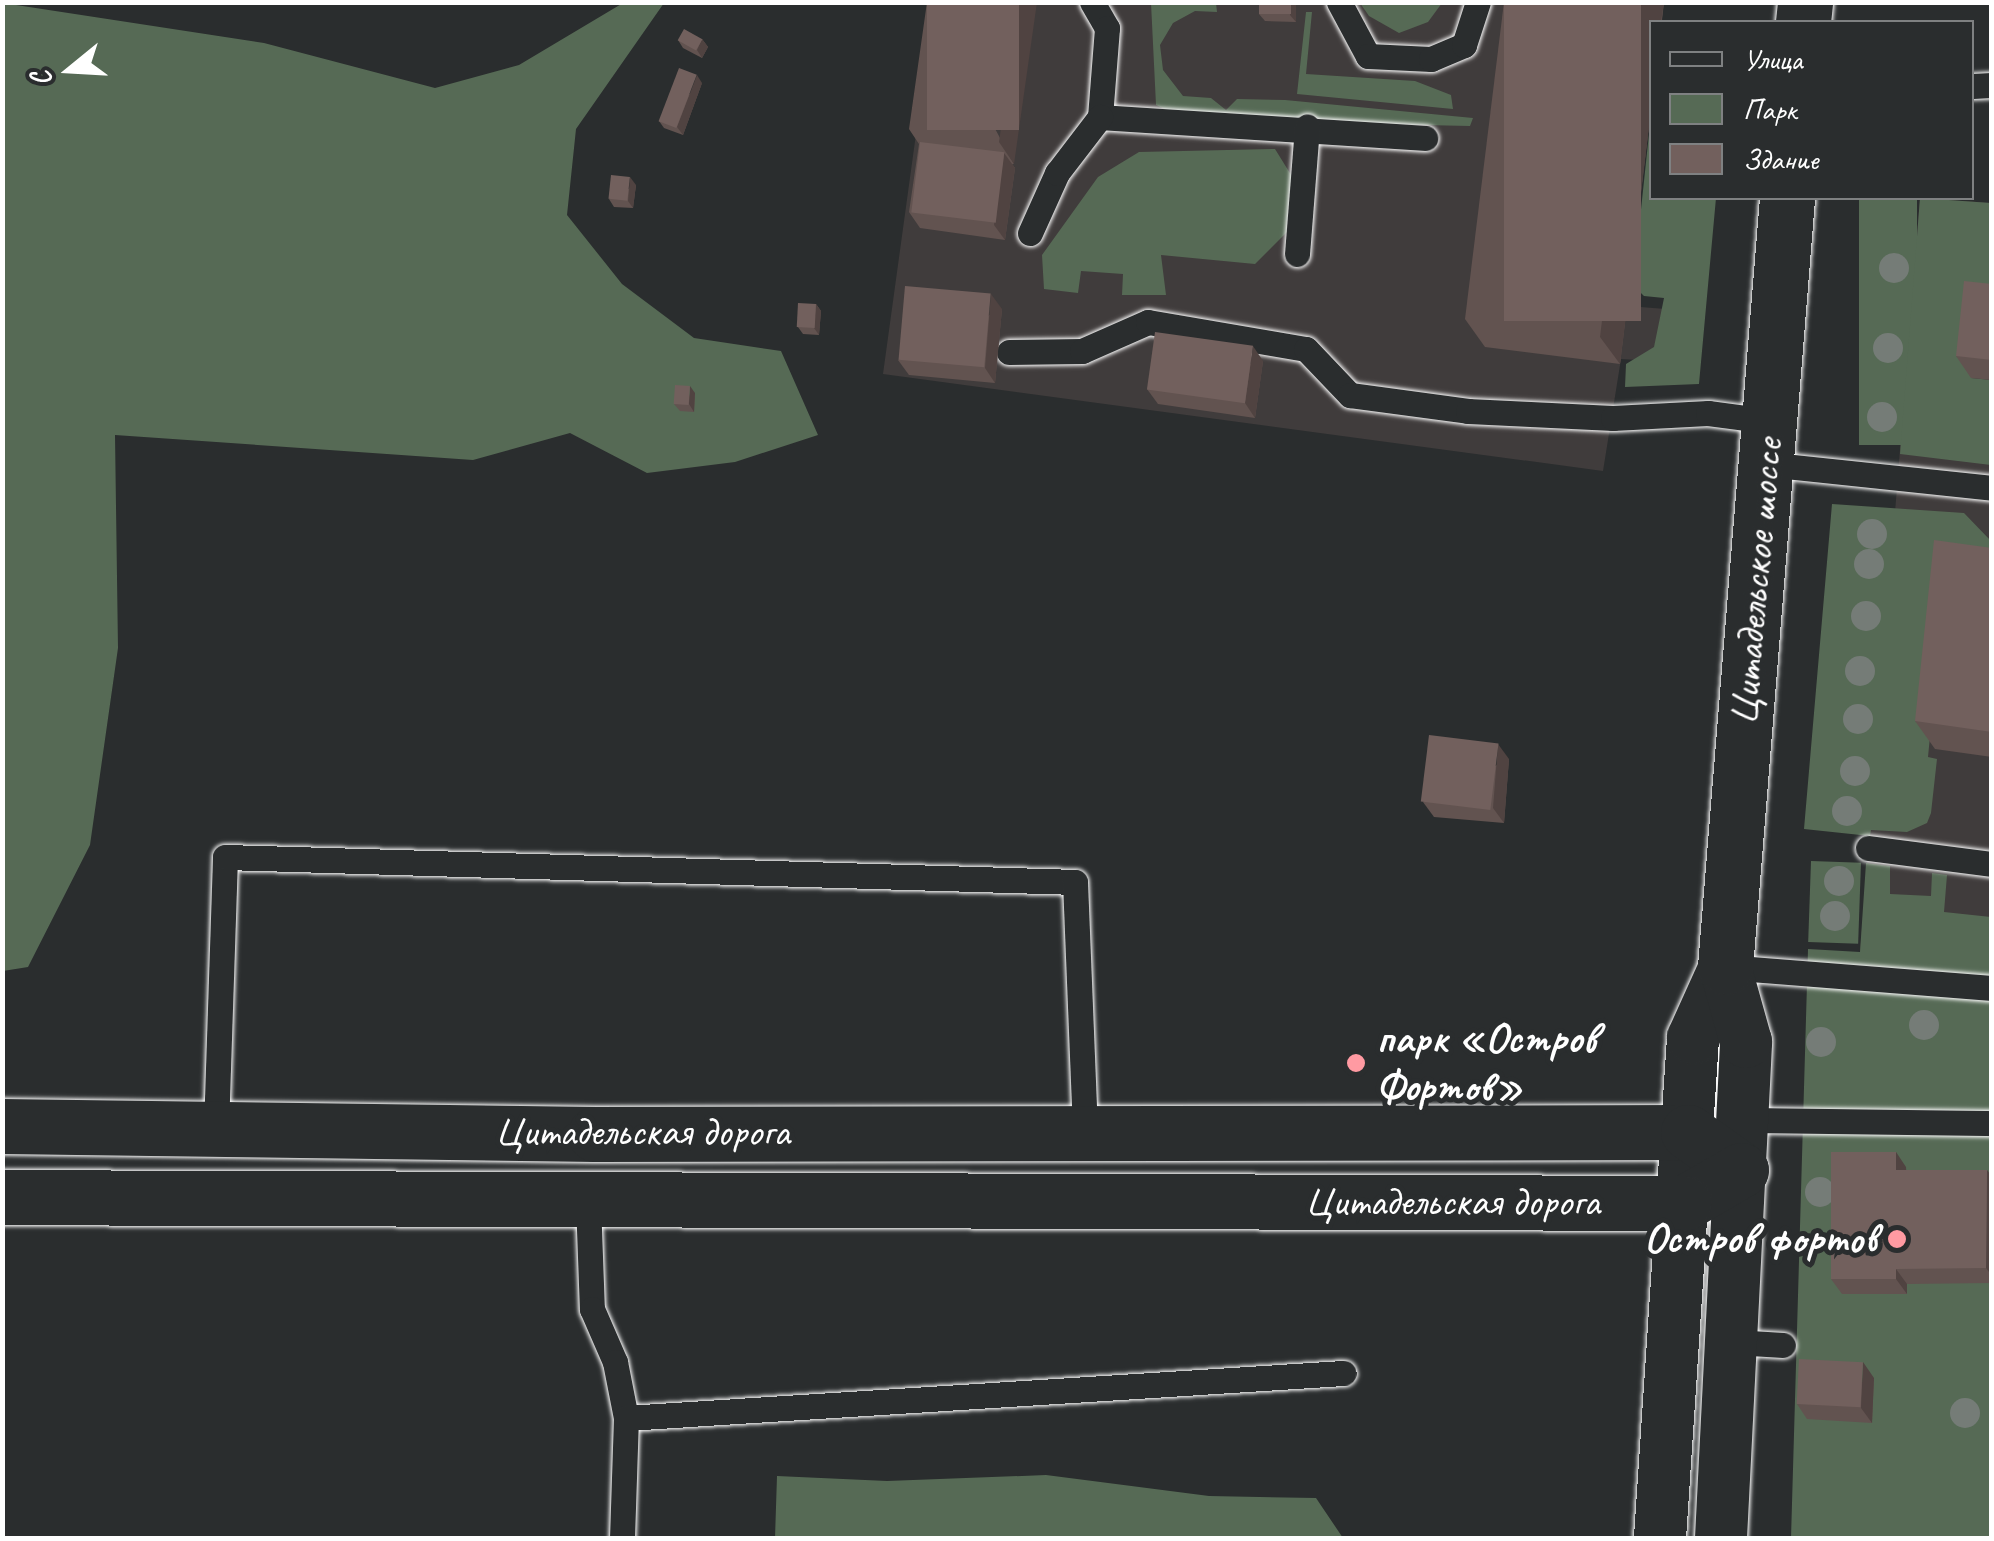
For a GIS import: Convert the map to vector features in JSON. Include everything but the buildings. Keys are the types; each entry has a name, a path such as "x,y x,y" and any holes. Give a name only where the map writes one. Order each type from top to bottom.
{"street":[{"name":"Цитадельское шоссе","path":"1722,1538 1759,1343 1742,1145 1746,1042 1726,967 1787,200"},
{"name":"Цитадельское шоссе","path":"1660,1538 1693,1038 1726,967"},
{"name":"Цитадельская дорога","path":"2,1126 1688,1132"},
{"path":"1688,1132 1742,1145"},
{"path":"1684,1203 1742,1145"},
{"name":"Цитадельская дорога","path":"2,1197 1684,1203"}],"lane":[{"path":"1030,233 1057,173 1100,118 1106,28 1092,2"},
{"path":"1340,2 1368,56 1431,59 1464,45 1478,2"},
{"path":"1100,118 1307,126 1425,138"},
{"path":"1297,254 1307,126"},
{"path":"1009,352 1082,351 1148,322 1306,349 1350,396 1468,411 1613,418 1708,413 1767,442 1992,488"},
{"path":"1868,848 1992,864"},
{"path":"216,1129 225,857 1075,882 1086,1130"},
{"path":"1726,967 1992,988"},
{"path":"1742,1145 1992,1123"},
{"path":"588,1202 592,1309 614,1362 626,1418 622,1538"},
{"path":"626,1418 1344,1372"}],"shaded area":[{"path":"934,3 1664,3 1662,20 1649,20 1649,125 1628,306 1678,310 1674,362 1621,359 1603,471 883,374"},
{"path":"1920,200 1991,203 1991,963 1860,953"}],"green space":[{"path":"3,3 264,43 435,88 519,65 623,3 664,3 576,129 567,215 622,284 694,338 781,351 818,435 735,462 647,473 570,433 473,460 115,435 118,648 90,845 28,967 3,971"},
{"path":"1151,3 1216,3 1217,12 1195,11 1173,23 1160,45 1163,70 1183,96 1211,98 1226,110 1237,99 1285,100 1473,118 1470,126 1189,120 1156,105"},
{"path":"1360,3 1442,3 1428,22 1399,33 1369,16"},
{"path":"1306,12 1312,12 1306,74 1415,81 1451,95 1453,109 1297,94"},
{"path":"1649,134 1649,200 1716,200 1699,384 1625,387 1626,364 1654,347 1664,298 1644,296 1633,285"},
{"path":"1275,149 1293,178 1289,230 1255,264 1161,255 1166,295 1122,295 1123,274 1081,271 1078,293 1044,289 1042,255 1098,177 1139,152"},
{"path":"1859,200 1917,200 1917,445 1859,445"},
{"path":"1920,200 1991,203 1991,304 1971,378 1991,380 1991,465 1900,454"},
{"path":"1832,504 1964,513 1991,541 1991,567 1931,726 1928,757 1937,759 1931,813 1927,823 1907,832 1871,830 1870,836 1804,829"},
{"path":"1811,861 1861,863 1858,944 1808,942"},
{"name":"Остров фортов","path":"1866,863 1890,866 1890,894 1931,896 1932,873 1947,875 1944,912 1991,917 1991,1538 1791,1538 1808,949 1860,952"},
{"path":"1046,1475 1209,1496 1316,1498 1343,1538 775,1538 777,1476 887,1481"}],"place":[{"name":"парк «Остров Фортов»","path":"1356,1063"},
{"name":"Остров фортов","path":"1897,1239"}]}
